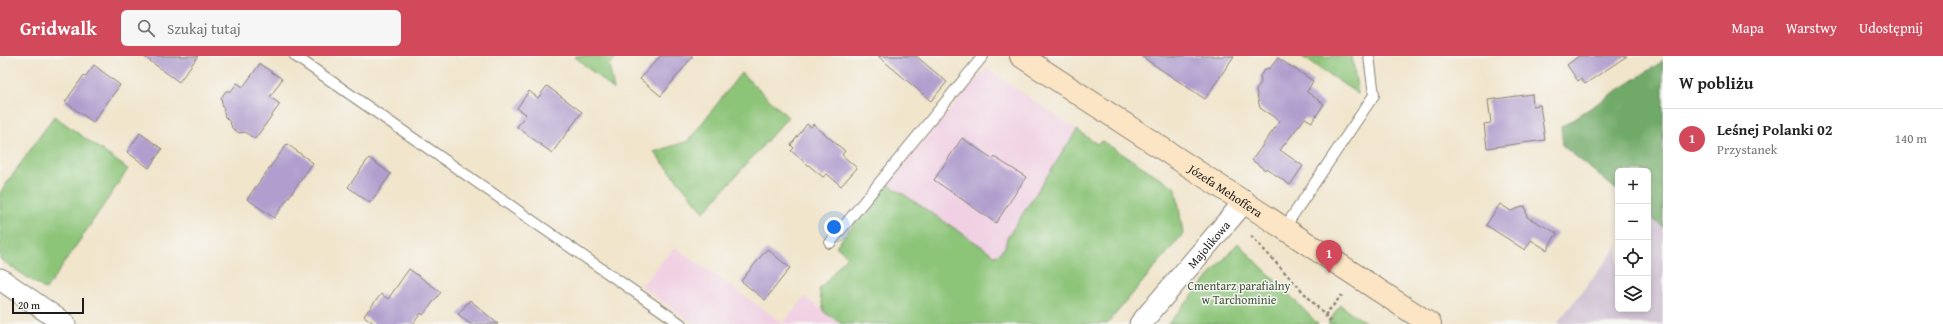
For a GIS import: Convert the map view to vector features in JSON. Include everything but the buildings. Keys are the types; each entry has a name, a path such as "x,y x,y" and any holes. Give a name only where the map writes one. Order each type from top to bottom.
{"street":[{"name":"Józefa Mehoffera","path":"1021,56 1285,227 1430,324"},
{"name":"Majolikowa","path":"1140,324 1245,201"},
{"path":"0,279 65,324"}],"lane":[{"path":"295,56 681,324"},
{"path":"830,243 983,56"},
{"path":"1285,227 1374,95 1369,56"}],"path":[{"path":"1248,233 1333,324"},
{"path":"1325,315 1344,292"}],"shaded area":[{"path":"986,68 1077,130 1007,238 1005,247 996,256 888,184"},
{"path":"1651,217 1663,227 1663,324 1561,324 1558,322 1615,250 1615,312 1651,312"},
{"path":"675,247 783,323 805,297 842,324 694,324 641,286"}],"green space":[{"path":"574,56 618,56 609,65 614,90"},
{"path":"1301,56 1352,56 1358,94"},
{"path":"1663,61 1663,227 1651,217 1651,168 1615,168 1615,189 1563,146 1561,127"},
{"path":"741,73 788,117 704,212 654,152 688,141"},
{"path":"54,116 128,169 46,290 0,259 0,193"},
{"path":"1077,130 1097,144 1102,141 1176,188 1183,234 1107,324 842,324 824,312 819,290 847,256 836,246 888,184 996,256 1005,247 1007,238"},
{"name":"Cmentarz parafialny w Tarchominie","path":"1238,243 1318,324 1168,324"},
{"path":"1340,305 1368,324 1328,324"}],"place":[{"name":"Leśnej Polanki 02","path":"1329,273"}]}
